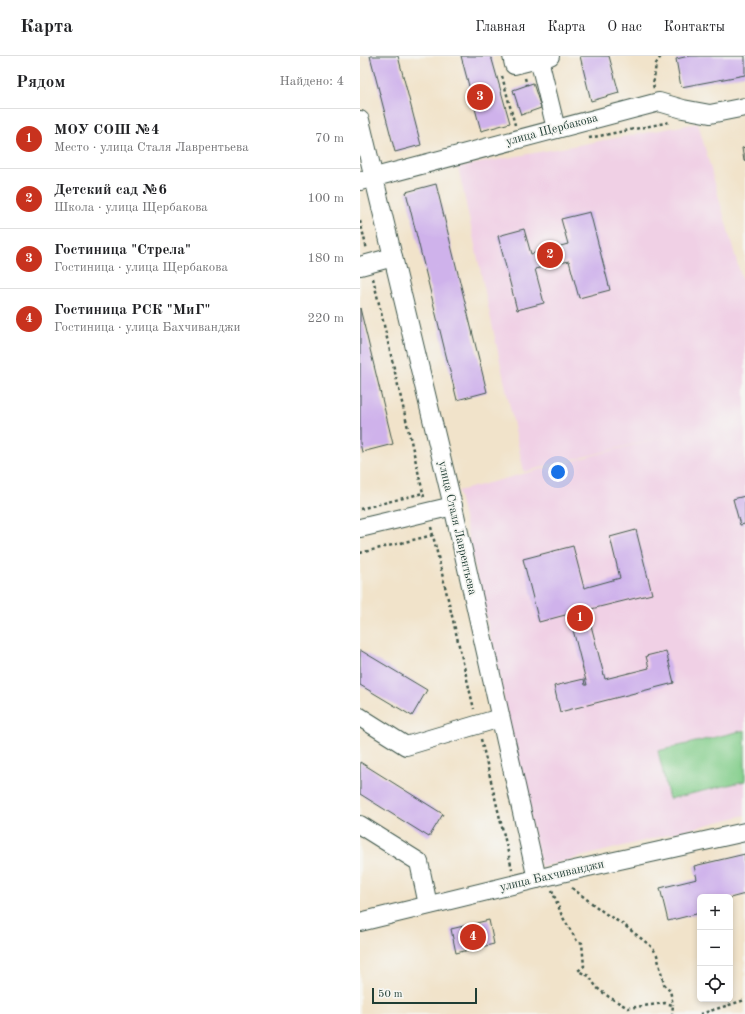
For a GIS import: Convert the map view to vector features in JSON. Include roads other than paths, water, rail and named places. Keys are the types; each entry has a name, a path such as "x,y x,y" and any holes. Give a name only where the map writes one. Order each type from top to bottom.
{"street":[{"path":"512,56 514,65 545,57 556,129"},
{"name":"улица Щербакова","path":"367,179 659,102 683,109 710,114 745,108"},
{"name":"улица Сталя Лаврентьева","path":"360,120 367,179 393,257 453,506 536,879"},
{"path":"365,264 393,257"},
{"path":"360,528 453,506"},
{"path":"360,717 406,746 500,718"},
{"path":"360,825 368,837 419,862 428,905"},
{"name":"улица Бахчиванджи","path":"360,922 536,879 745,832"}],"place":[{"name":"Гостиница \"Стрела\"","path":"480,97"},
{"name":"Детский сад №6","path":"550,255"},
{"name":"МОУ СОШ №4","path":"580,618"},
{"name":"Гостиница РСК \"МиГ\"","path":"473,937"}]}
